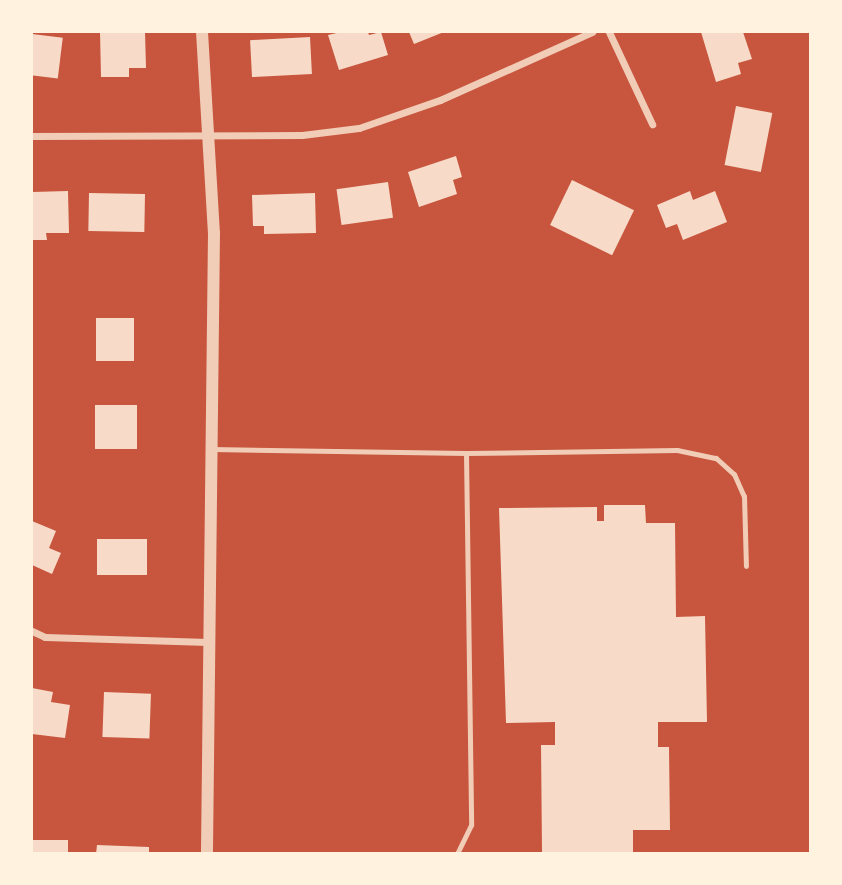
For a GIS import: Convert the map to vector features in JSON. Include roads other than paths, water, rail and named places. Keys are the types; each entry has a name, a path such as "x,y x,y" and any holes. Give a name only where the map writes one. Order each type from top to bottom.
{"street":[{"path":"202,32 214,233 207,853"},
{"path":"32,135 302,135 359,128 440,100 592,32"},
{"path":"609,32 652,124"},
{"path":"32,631 45,637 208,642"}],"lane":[{"path":"211,449 466,453 677,450 716,458 734,474 744,496 746,566"},
{"path":"457,853 471,825 466,453"}]}
